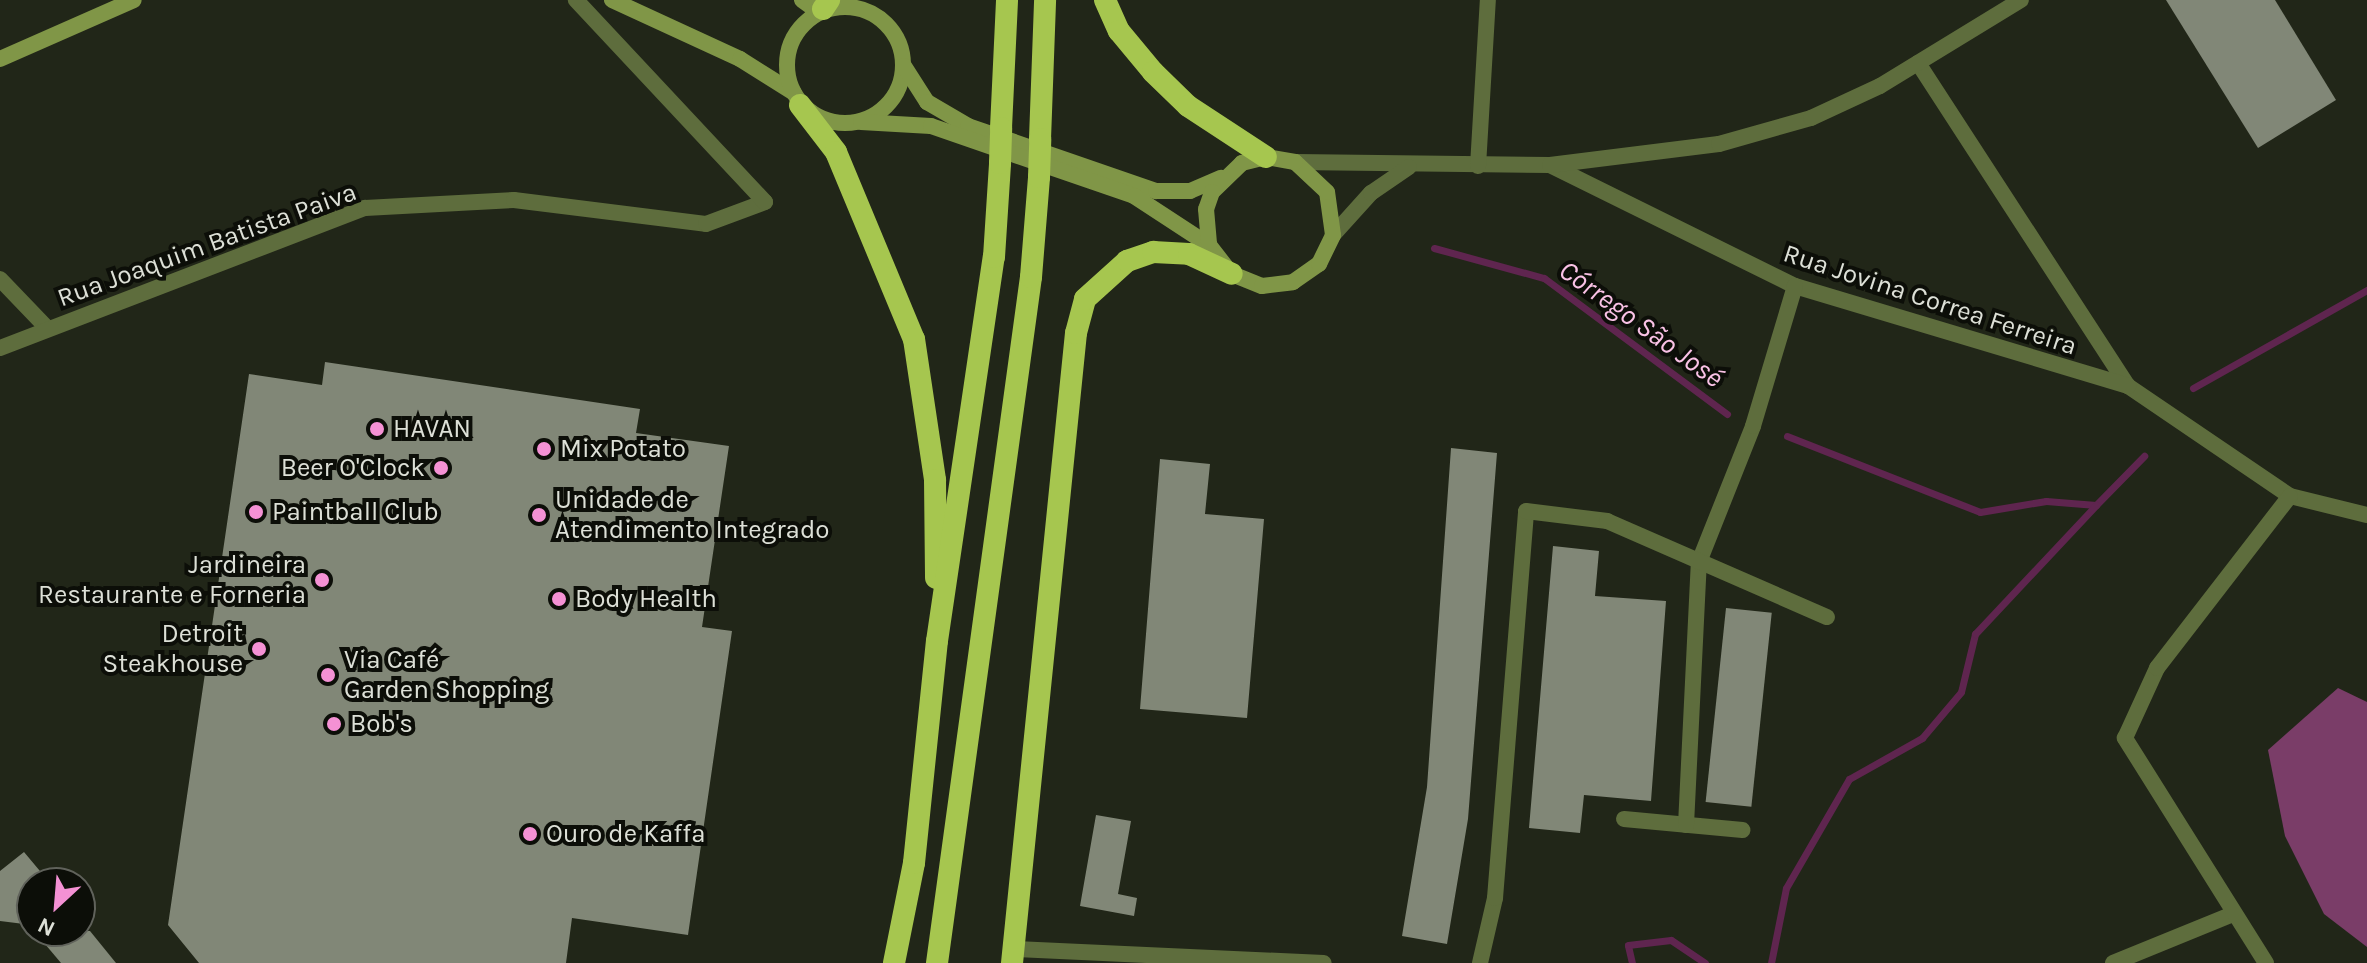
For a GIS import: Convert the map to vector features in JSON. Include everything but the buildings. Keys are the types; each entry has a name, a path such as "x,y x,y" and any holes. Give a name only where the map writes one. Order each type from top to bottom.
{"highway":[{"path":"894,963 914,863 937,641 994,257 1007,0"},
{"path":"937,963 1029,293 1039,177 1045,0"},
{"path":"1105,0 1119,31 1153,72 1188,106 1266,157"},
{"path":"797,99 836,152 914,339 935,480 937,641"},
{"path":"1013,956 1076,333 1085,299 1127,261 1153,252 1189,254 1232,274"}],"main road":[{"path":"0,59 134,0"},
{"path":"612,0 740,59 797,99 839,124 861,122 931,126 1134,196 1209,245 1232,274 1262,286 1293,282 1319,264 1333,235 1327,192 1295,162 1266,157 1242,163 1222,178 1190,191 1156,191 968,126 927,102 904,66 897,36 873,15 845,5 818,5 789,51 797,99"},
{"path":"861,122 883,110 899,90 904,66"},
{"path":"1209,245 1206,209 1222,178"}],"street":[{"name":"Rua Joaquim Batista Paiva","path":"0,348 365,208 514,200 706,224 765,202 576,0"},
{"path":"1478,166 1488,0"},
{"path":"1295,162 1409,167 1550,165 1719,144 1811,118 1918,63 2021,0"},
{"name":"Rua Jovina Correa Ferreira","path":"1918,63 2128,386"},
{"name":"Rua Jovina Correa Ferreira","path":"1550,165 1795,286 2128,386 2290,496 2367,515"},
{"path":"1333,235 1371,193 1409,167"},
{"path":"0,279 48,329"},
{"path":"1686,825 1699,562 1753,426 1795,286"},
{"path":"2266,963 2125,738 2157,668 2290,496"},
{"path":"1480,963 1495,898 1526,511 1607,521 1827,617"},
{"path":"1624,819 1742,830"},
{"path":"2113,963 2233,914"},
{"path":"1013,956 1324,963"}],"shaded area":[{"path":"2338,688 2367,702 2367,947 2324,914 2285,836 2268,750"}],"waterway":[{"name":"Córrego São José","path":"1434,248 1544,278 1727,414"},
{"path":"2193,388 2367,290"},
{"path":"1787,436 1980,512 2046,501 2096,505 2144,456"},
{"path":"1771,963 1786,888 1849,779 1922,738 1961,692 1975,634 2096,505"},
{"path":"1632,963 1628,945 1671,940 1705,963"}],"place":[{"name":"HAVAN","path":"377,429"},
{"name":"Mix Potato","path":"544,449"},
{"name":"Beer O'Clock","path":"441,468"},
{"name":"Paintball Club","path":"256,512"},
{"name":"Unidade de Atendimento Integrado","path":"539,515"},
{"name":"Jardineira Restaurante e Forneria","path":"322,580"},
{"name":"Body Health","path":"559,599"},
{"name":"Detroit Steakhouse","path":"259,649"},
{"name":"Via Café Garden Shopping","path":"328,675"},
{"name":"Bob's","path":"334,724"},
{"name":"Ouro de Kaffa","path":"530,834"}]}
